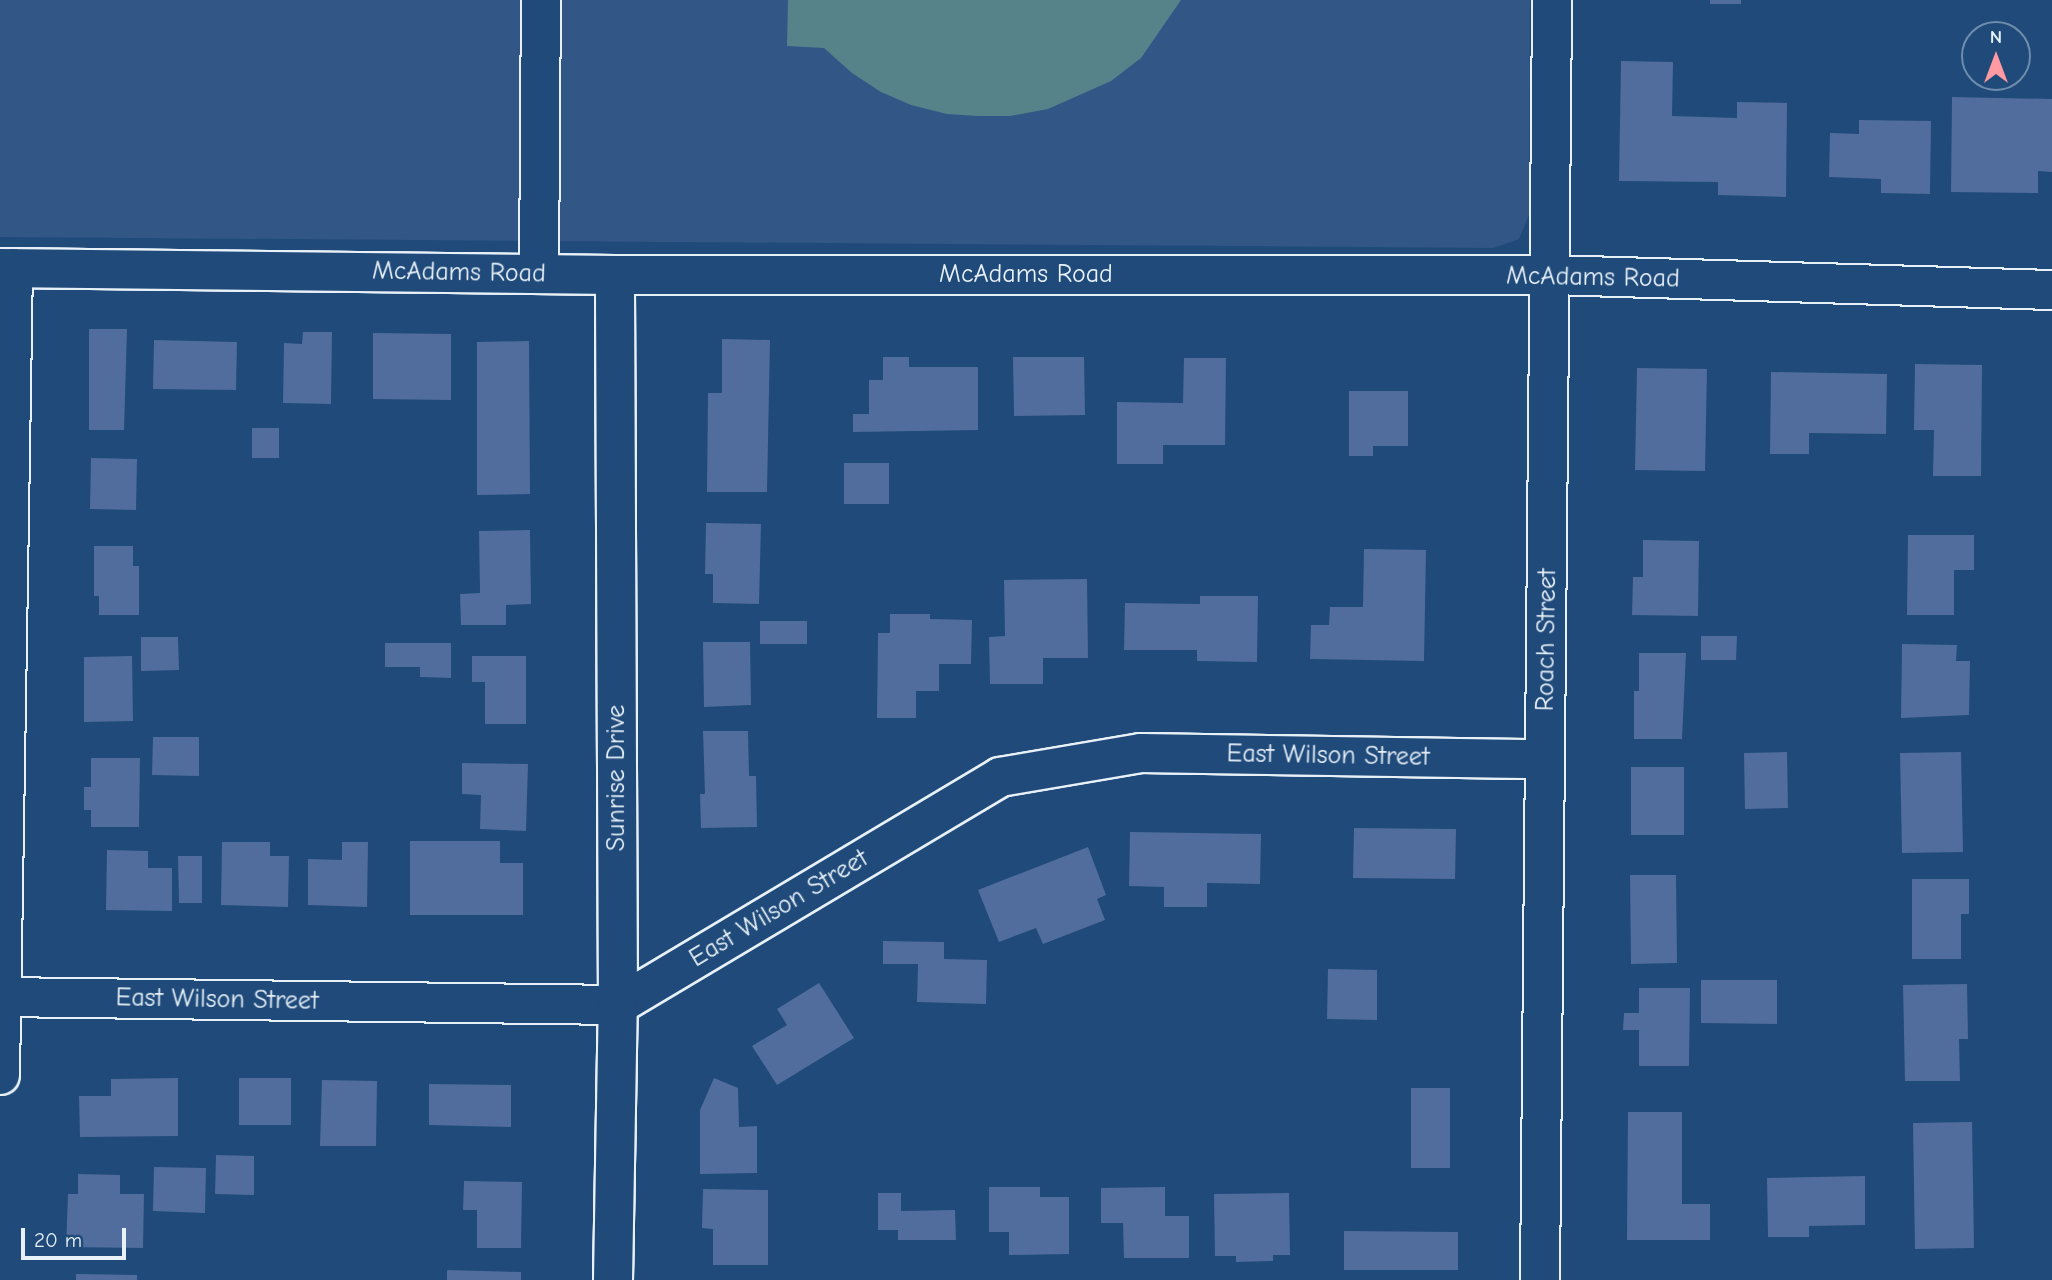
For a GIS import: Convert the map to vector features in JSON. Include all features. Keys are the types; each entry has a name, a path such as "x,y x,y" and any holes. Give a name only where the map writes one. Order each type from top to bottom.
{"street":[{"path":"539,274 541,0"},
{"name":"Roach Street","path":"1540,1280 1552,275 1552,0"},
{"path":"0,1075 6,268"},
{"name":"McAdams Road","path":"6,268 615,275 1552,275 2052,290"},
{"name":"Sunrise Drive","path":"613,1280 618,1005 615,275"},
{"name":"East Wilson Street","path":"0,997 618,1005 1000,777 1140,753 1545,759"}],"shaded area":[{"path":"0,0 1530,0 1529,215 1519,239 1493,248 0,237"}],"green space":[{"path":"788,0 1181,0 1141,58 1111,81 1048,109 1010,116 977,116 947,114 911,105 881,92 852,73 824,48 787,46"}],"building":[{"path":"1710,0 1741,0 1741,4 1710,4"},
{"path":"1621,61 1673,62 1672,116 1737,118 1737,102 1787,103 1786,197 1718,195 1718,182 1619,181"},
{"path":"1952,97 2052,99 2052,172 2038,171 2038,193 1951,192"},
{"path":"1859,120 1931,121 1930,194 1881,193 1881,179 1829,177 1830,133 1859,134"},
{"path":"89,329 127,329 124,430 89,430"},
{"path":"303,332 332,332 331,404 283,403 284,343 302,344"},
{"path":"373,333 451,334 451,400 373,399"},
{"path":"722,339 770,340 767,492 707,492 708,393 722,393"},
{"path":"154,340 237,342 236,390 153,389"},
{"path":"529,341 530,494 477,495 477,342"},
{"path":"883,357 909,357 909,367 978,367 978,430 853,432 853,414 869,414 869,380 883,380"},
{"path":"1013,357 1084,357 1085,415 1014,416"},
{"path":"1184,358 1226,358 1225,445 1163,445 1163,464 1117,464 1117,402 1183,403"},
{"path":"1915,364 1982,365 1981,476 1933,476 1934,430 1914,430"},
{"path":"1637,368 1707,369 1705,471 1635,470"},
{"path":"1771,372 1887,374 1886,434 1809,433 1809,454 1770,454"},
{"path":"1349,391 1408,391 1408,446 1373,446 1373,456 1349,456"},
{"path":"252,428 279,428 279,458 252,458"},
{"path":"91,458 137,459 136,510 90,509"},
{"path":"844,463 889,463 889,504 844,504"},
{"path":"706,523 761,524 759,604 713,603 713,574 705,574"},
{"path":"530,530 531,604 506,605 506,625 461,625 460,594 480,593 479,531"},
{"path":"1908,535 1974,535 1974,570 1954,570 1954,615 1907,615"},
{"path":"1643,540 1699,541 1698,616 1632,615 1633,577 1643,577"},
{"path":"94,546 133,546 133,566 139,566 139,615 99,615 99,596 94,596"},
{"path":"1364,549 1426,550 1424,661 1310,659 1311,625 1329,625 1330,607 1363,607"},
{"path":"1087,579 1088,658 1043,658 1043,684 990,684 989,637 1005,636 1004,580"},
{"path":"1200,596 1258,596 1257,662 1197,661 1197,650 1124,650 1125,603 1200,604"},
{"path":"890,614 930,614 930,619 972,620 971,664 939,664 939,691 916,691 916,718 877,718 878,633 890,633"},
{"path":"760,621 807,621 807,644 760,644"},
{"path":"1701,636 1737,636 1736,660 1701,660"},
{"path":"141,637 178,637 179,670 141,671"},
{"path":"703,642 750,642 751,705 704,707"},
{"path":"385,643 451,643 451,678 420,677 420,667 385,667"},
{"path":"1902,644 1957,645 1956,661 1970,661 1969,715 1901,718"},
{"path":"1639,653 1686,653 1682,739 1634,739 1634,691 1639,691"},
{"path":"132,656 133,721 84,722 84,657"},
{"path":"472,656 526,656 526,724 485,724 485,682 472,682"},
{"path":"703,731 748,731 749,776 756,776 757,827 701,828 700,794 705,794"},
{"path":"153,737 199,737 199,776 152,775"},
{"path":"1787,752 1788,808 1745,809 1744,753"},
{"path":"1961,752 1963,852 1902,853 1900,753"},
{"path":"91,758 140,758 139,827 91,827 91,810 84,810 84,787 91,787"},
{"path":"462,763 528,764 526,831 480,829 481,795 462,794"},
{"path":"1631,767 1684,767 1684,835 1631,835"},
{"path":"1354,828 1456,829 1455,879 1353,878"},
{"path":"1130,832 1261,834 1260,884 1207,883 1207,907 1164,907 1164,887 1129,886"},
{"path":"410,841 500,841 500,863 523,863 523,915 410,915"},
{"path":"222,842 270,842 270,856 289,856 288,907 221,905"},
{"path":"342,842 368,842 367,907 308,905 308,859 342,860"},
{"path":"1088,847 1106,895 1097,899 1105,920 1043,944 1036,928 999,942 978,890"},
{"path":"107,850 148,851 148,868 172,868 172,911 106,910"},
{"path":"178,856 202,856 202,903 179,903"},
{"path":"1630,875 1676,875 1677,963 1631,964"},
{"path":"1912,879 1969,879 1969,914 1961,914 1961,959 1912,959"},
{"path":"883,941 944,942 944,959 987,960 986,1004 917,1002 918,964 883,964"},
{"path":"1328,969 1377,970 1377,1020 1327,1019"},
{"path":"1701,980 1777,980 1777,1024 1701,1023"},
{"path":"819,983 854,1038 777,1085 752,1046 787,1025 777,1009"},
{"path":"1967,984 1968,1039 1959,1039 1960,1081 1905,1081 1903,985"},
{"path":"1639,988 1690,988 1689,1066 1639,1066 1639,1030 1623,1030 1624,1013 1639,1013"},
{"path":"178,1078 178,1136 80,1137 79,1096 111,1096 111,1079"},
{"path":"239,1078 291,1078 291,1125 239,1125"},
{"path":"714,1078 738,1088 739,1127 757,1126 757,1173 700,1174 700,1110"},
{"path":"322,1080 377,1081 376,1146 320,1146"},
{"path":"429,1084 511,1085 511,1127 429,1125"},
{"path":"1411,1088 1450,1088 1450,1168 1411,1168"},
{"path":"1628,1112 1682,1112 1682,1204 1710,1204 1710,1240 1627,1240"},
{"path":"1972,1122 1974,1248 1915,1249 1913,1123"},
{"path":"216,1155 254,1156 254,1195 215,1194"},
{"path":"154,1167 206,1168 205,1213 153,1211"},
{"path":"78,1174 120,1175 120,1194 144,1194 143,1248 66,1247 68,1194 78,1194"},
{"path":"1865,1176 1865,1225 1809,1226 1809,1237 1768,1237 1767,1178"},
{"path":"464,1181 522,1182 521,1248 477,1248 477,1210 463,1210"},
{"path":"989,1187 1040,1187 1040,1197 1069,1197 1069,1254 1009,1255 1009,1232 989,1232"},
{"path":"1165,1187 1165,1216 1189,1216 1189,1258 1124,1258 1123,1223 1101,1223 1101,1188"},
{"path":"703,1189 768,1190 768,1265 713,1265 713,1229 702,1228"},
{"path":"878,1193 901,1193 901,1211 955,1210 956,1240 898,1240 898,1230 878,1230"},
{"path":"1289,1193 1290,1255 1273,1255 1273,1261 1236,1262 1236,1256 1215,1256 1214,1194"},
{"path":"1344,1231 1458,1232 1458,1270 1344,1270"},
{"path":"447,1270 521,1272 521,1280 447,1280"},
{"path":"76,1274 137,1275 137,1280 76,1280"}]}
